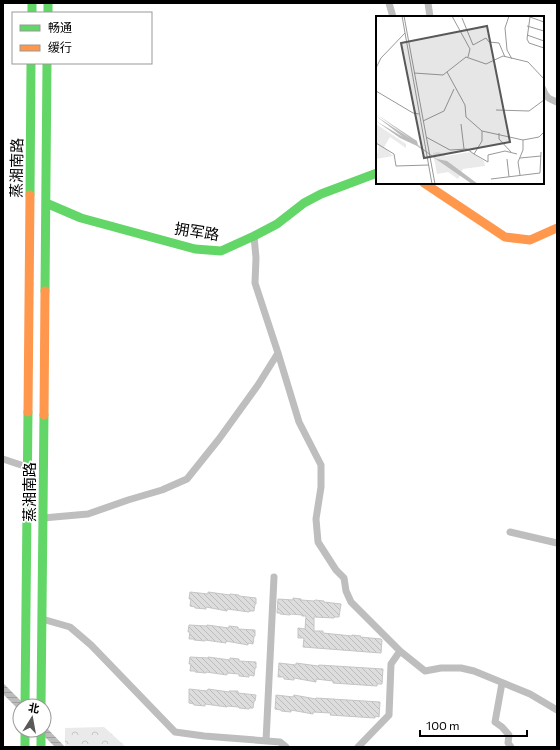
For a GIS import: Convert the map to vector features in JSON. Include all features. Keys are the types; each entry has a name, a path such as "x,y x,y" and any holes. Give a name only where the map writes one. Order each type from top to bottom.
{"main road":[{"name":"蒸湘南路","path":"25,698 31,64"},
{"name":"蒸湘南路","path":"41,698 47,64"},
{"name":"拥军路","path":"46,203 82,218 195,249 221,251 277,224 304,203 321,194 376,173"},
{"path":"426,184 505,238 530,240 557,228"},
{"path":"29,219 46,219"}],"street":[{"path":"389,3 393,16"},
{"path":"428,3 430,16"},
{"path":"544,92 546,97 557,102"},
{"path":"254,236 256,258 255,283 299,422 321,465 321,487 316,519 318,542 336,570 344,578 346,591 351,602 400,651 425,671 441,668 461,668 474,671 530,694 557,710"},
{"path":"43,518 88,514 162,490 188,479 258,385 278,353"},
{"path":"3,459 27,467"},
{"path":"510,532 557,543"},
{"path":"266,741 274,577"},
{"path":"42,619 70,627 91,645 175,732 204,736 280,742 286,747"},
{"path":"358,747 389,715 391,664 400,651"},
{"path":"502,683 495,722 502,727 508,735 508,743 511,747"}],"green space":[{"path":"104,727 126,747 65,747 65,728"}],"shaded area":[{"path":"3,683 18,698 12,698 12,703 3,694"},
{"path":"52,733 65,747 55,747 46,738 52,738"}],"building":[{"path":"190,592 230,594 256,598 256,604 254,611 249,612 227,609 227,611 206,607 206,609 195,608 190,606"},
{"path":"293,598 341,604 339,617 314,617 314,631 381,639 381,653 303,647 304,638 298,638 298,628 305,629 306,616 277,613 278,599 293,600"},
{"path":"189,625 207,625 229,628 229,626 238,627 238,629 255,630 255,636 253,644 248,643 248,645 226,641 226,643 194,640 189,639"},
{"path":"190,657 208,657 230,660 230,658 239,659 239,661 256,662 256,668 254,676 249,675 249,677 239,676 239,674 227,673 227,675 195,672 190,671"},
{"path":"279,663 383,669 382,684 377,684 377,686 333,683 333,681 316,679 316,682 294,678 294,680 284,679 284,677 278,677"},
{"path":"189,689 207,691 208,689 229,692 238,691 238,693 256,695 253,708 249,709 205,704 205,706 189,703"},
{"path":"276,695 293,697 294,695 316,699 380,702 379,717 330,715 331,713 313,712 313,714 291,710 291,712 281,711 275,709"}],"traffic: fast":[{"path":"32,3 32,12"},
{"path":"48,3 48,12"},
{"path":"30,195 31,64"},
{"path":"45,291 47,64"},
{"path":"46,203 81,218 195,249 221,251 277,224 304,203 321,194 376,173"},
{"path":"25,698 28,412"},
{"path":"41,698 44,415"},
{"path":"25,738 25,747"},
{"path":"41,738 41,747"}],"traffic: slow":[{"path":"426,184 505,237 530,240 557,228"},
{"path":"28,412 30,195"},
{"path":"44,415 45,291"}]}
